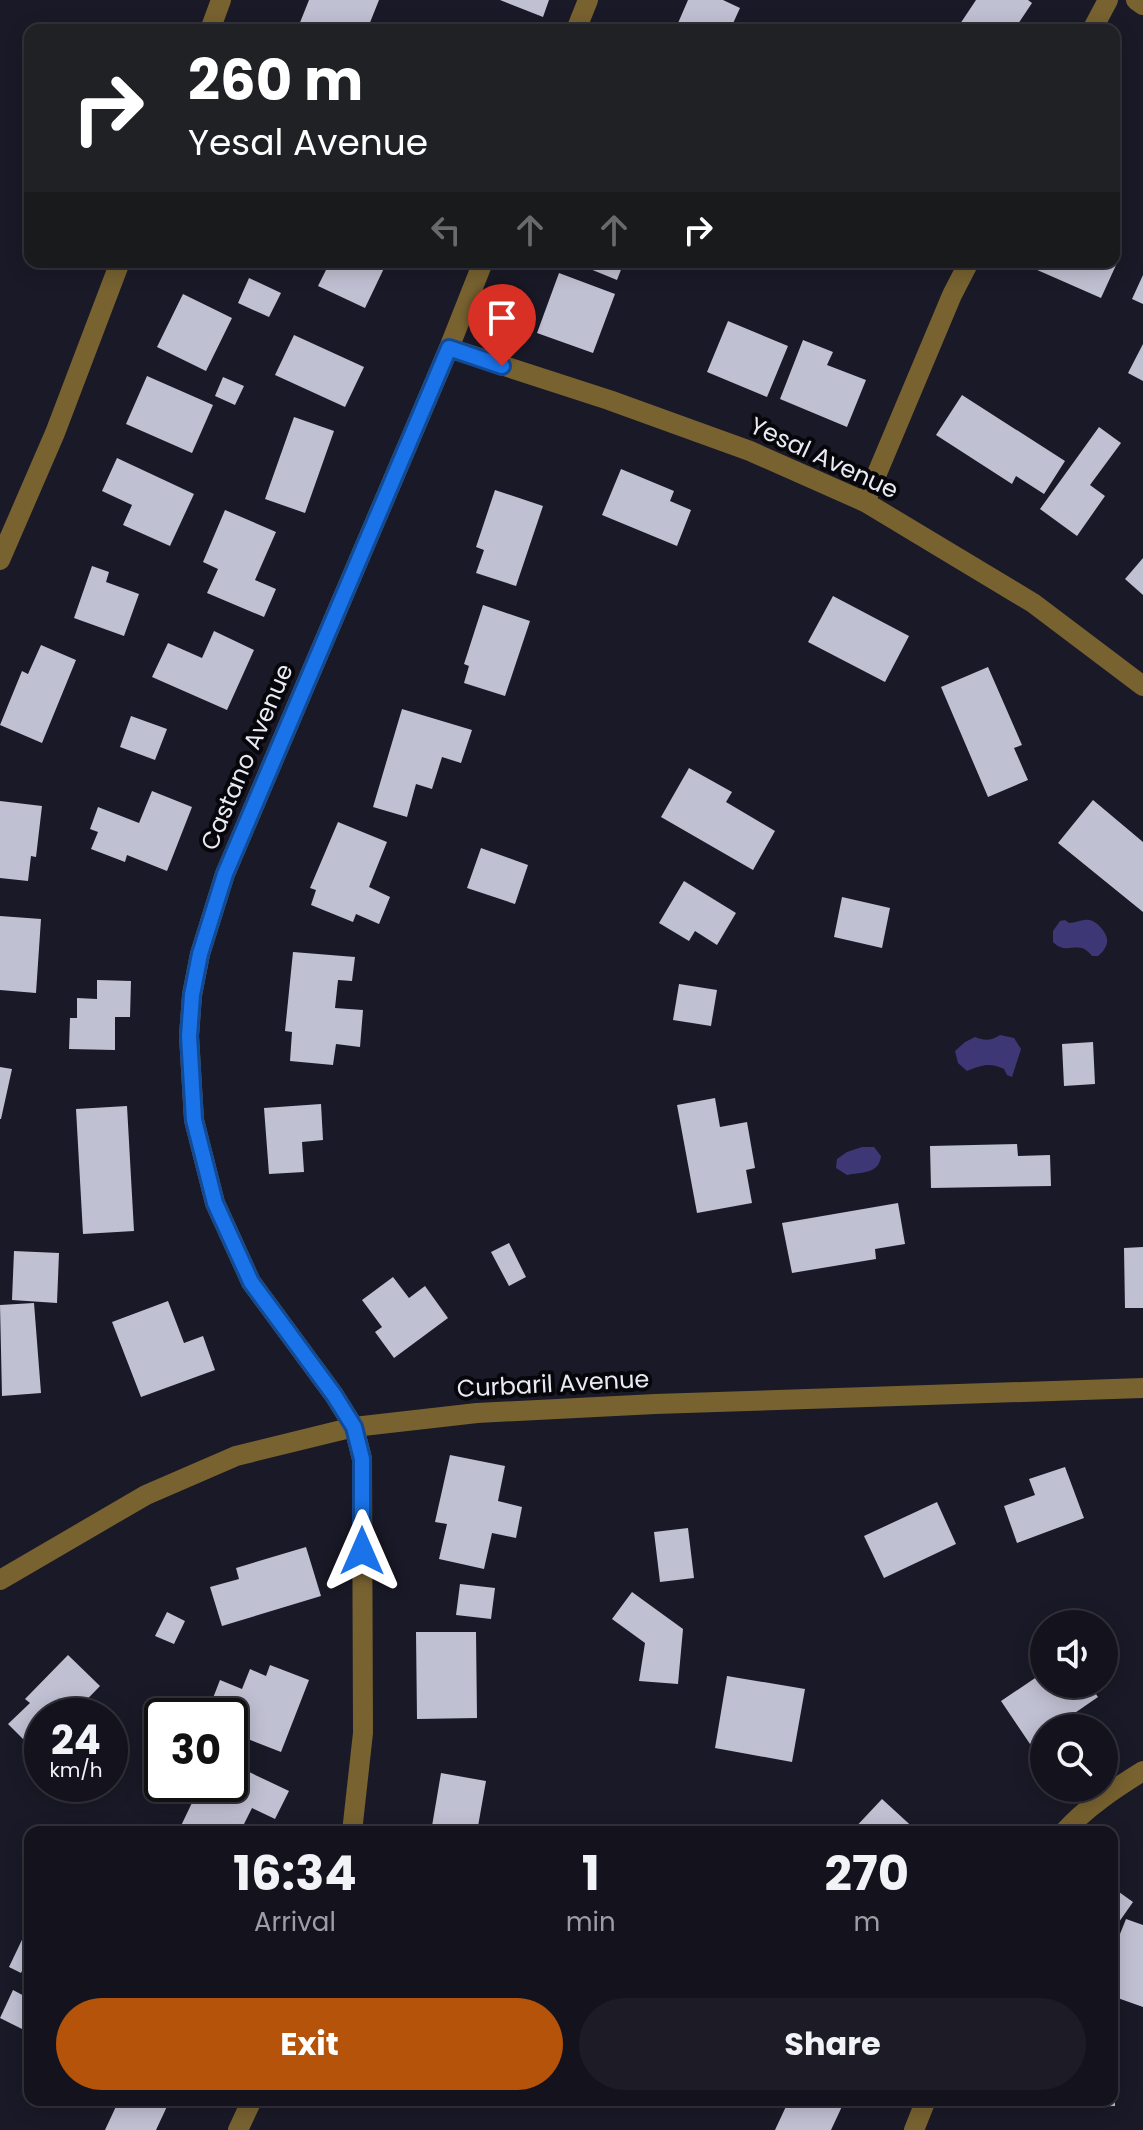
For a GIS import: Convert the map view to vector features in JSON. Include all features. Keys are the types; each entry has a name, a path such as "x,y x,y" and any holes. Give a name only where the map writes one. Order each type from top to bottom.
{"street":[{"path":"212,24 221,0"},
{"path":"578,24 588,0"},
{"path":"1095,24 1108,0"},
{"path":"1136,0 1143,5"},
{"path":"0,560 55,433 118,268"},
{"name":"Castano Avenue","path":"353,1826 363,1733 362,1459 354,1427 251,1282 215,1203 194,1120 189,1036 192,995 200,954 225,874 481,268"},
{"path":"865,502 966,268"},
{"name":"Yesal Avenue","path":"449,348 609,400 750,451 865,502 1033,603 1143,686"},
{"name":"Curbaril Avenue","path":"0,1580 159,1489 236,1456 354,1427 492,1412 1143,1388"},
{"path":"1070,1826 1089,1808 1143,1771"},
{"path":"238,2130 249,2106"},
{"path":"914,2130 924,2106"}],"shaded area":[{"path":"1089,920 1098,925 1107,939 1103,951 1098,956 1092,956 1082,948 1063,948 1053,942 1053,931 1060,921 1069,923"},
{"path":"1000,1035 1014,1038 1021,1049 1012,1077 1004,1069 994,1066 967,1071 958,1063 955,1051 965,1042 975,1037 988,1040"},
{"path":"862,1147 874,1147 881,1156 877,1166 847,1175 836,1168 837,1159"}],"building":[{"path":"309,0 379,0 369,24 299,24"},
{"path":"500,0 549,0 543,17"},
{"path":"688,0 723,0 740,8 733,24 678,24"},
{"path":"976,0 1028,0 1032,3 1018,24 960,24"},
{"path":"327,268 384,268 365,308 318,286"},
{"path":"588,268 622,268 617,280"},
{"path":"1033,268 1115,268 1101,298"},
{"path":"559,273 615,294 593,353 537,333"},
{"path":"1143,275 1143,304 1132,299"},
{"path":"249,278 281,293 269,317 238,303"},
{"path":"183,294 232,318 206,371 157,347"},
{"path":"728,321 788,346 767,397 707,372"},
{"path":"294,335 364,367 345,407 275,375"},
{"path":"803,340 833,352 827,365 866,380 847,427 780,399"},
{"path":"1143,344 1143,381 1128,373"},
{"path":"147,376 213,405 192,453 126,424"},
{"path":"223,377 244,386 235,405 215,396"},
{"path":"962,395 1065,461 1044,494 1016,476 1012,484 936,435"},
{"path":"294,417 334,431 305,513 265,499"},
{"path":"1099,427 1121,443 1090,485 1105,496 1077,536 1040,509"},
{"path":"117,458 194,494 170,546 123,525 132,505 102,491"},
{"path":"621,469 674,491 670,501 691,510 677,546 602,515"},
{"path":"495,490 543,506 516,586 476,573 484,550 476,547"},
{"path":"225,510 276,532 255,580 276,589 264,617 207,593 218,569 203,562"},
{"path":"1143,558 1143,595 1125,579"},
{"path":"92,566 109,572 106,582 139,594 124,636 74,618"},
{"path":"833,596 909,636 885,682 808,642"},
{"path":"483,605 530,621 505,696 464,683 469,666 464,664"},
{"path":"214,631 254,650 227,710 152,677 168,643 202,658"},
{"path":"41,645 76,660 42,743 0,725 22,671 28,674"},
{"path":"988,667 1022,745 1014,748 1028,780 988,797 941,687"},
{"path":"402,709 472,730 461,763 442,757 432,789 416,784 407,817 373,807"},
{"path":"131,716 167,729 155,760 120,747"},
{"path":"689,768 732,792 726,802 775,831 753,870 661,817"},
{"path":"152,791 192,807 167,871 127,855 125,862 91,849 98,832 90,829 98,807 139,823"},
{"path":"1093,800 1143,842 1143,912 1058,843"},
{"path":"0,801 42,806 36,857 31,856 28,881 0,878"},
{"path":"338,822 387,842 369,887 390,897 379,924 356,914 353,922 311,905 316,890 310,888"},
{"path":"481,848 528,865 515,904 467,888"},
{"path":"684,881 736,913 717,945 695,931 689,941 659,923"},
{"path":"842,897 890,908 882,948 834,937"},
{"path":"0,916 41,919 36,993 0,990"},
{"path":"293,952 355,957 352,981 338,980 335,1008 363,1010 360,1047 336,1044 333,1065 290,1061 292,1032 285,1031"},
{"path":"97,980 131,981 130,1017 115,1017 115,1050 69,1049 70,1018 77,1018 77,998 97,999"},
{"path":"679,984 717,990 711,1026 673,1020"},
{"path":"1093,1042 1095,1084 1064,1086 1062,1044"},
{"path":"0,1067 12,1069 1,1119 0,1119"},
{"path":"715,1098 720,1127 747,1122 755,1168 746,1170 752,1203 697,1213 677,1105"},
{"path":"321,1104 323,1140 302,1142 304,1172 269,1174 264,1108"},
{"path":"127,1106 134,1231 83,1234 76,1109"},
{"path":"1017,1144 1018,1156 1050,1155 1051,1186 931,1188 930,1146"},
{"path":"898,1203 905,1244 875,1249 876,1259 792,1273 782,1223"},
{"path":"509,1243 526,1277 509,1286 491,1252"},
{"path":"1143,1247 1143,1308 1125,1308 1124,1248"},
{"path":"14,1251 59,1253 57,1303 12,1300"},
{"path":"393,1277 409,1298 425,1286 448,1318 394,1358 375,1332 382,1327 362,1300"},
{"path":"168,1301 184,1343 203,1336 215,1370 141,1397 112,1322"},
{"path":"34,1303 41,1393 2,1396 0,1305"},
{"path":"450,1455 505,1466 498,1501 522,1507 516,1538 492,1533 484,1569 439,1559 447,1524 435,1522"},
{"path":"1065,1467 1084,1518 1017,1543 1004,1506 1035,1495 1029,1479"},
{"path":"937,1502 956,1544 884,1578 864,1536"},
{"path":"688,1528 694,1578 660,1582 654,1532"},
{"path":"306,1547 321,1596 222,1626 210,1587 239,1579 236,1568"},
{"path":"460,1584 495,1588 491,1619 456,1615"},
{"path":"632,1592 683,1629 678,1684 639,1681 645,1643 612,1619"},
{"path":"167,1612 185,1621 174,1644 155,1636"},
{"path":"416,1632 476,1632 477,1718 417,1719"},
{"path":"68,1655 100,1686 88,1698 26,1698"},
{"path":"270,1665 309,1680 281,1752 248,1739 248,1698 213,1698 220,1680 242,1689 250,1669 266,1676"},
{"path":"727,1676 805,1689 792,1762 715,1748"},
{"path":"1030,1681 1030,1698 1097,1698 1073,1714 1030,1714 1030,1744 1001,1701"},
{"path":"24,1709 24,1740 8,1724"},
{"path":"248,1772 289,1791 275,1819 252,1808 243,1826 181,1826 192,1802 248,1802"},
{"path":"441,1773 486,1781 478,1826 432,1826"},
{"path":"882,1799 911,1826 857,1826"},
{"path":"1118,1891 1133,1902 1118,1923"},
{"path":"1126,1919 1143,1925 1143,2007 1118,1998 1118,1939"},
{"path":"24,1936 24,1967 21,1973 9,1967"},
{"path":"13,1990 24,1996 24,2030 0,2018"},
{"path":"116,2106 167,2106 156,2130 105,2130"},
{"path":"786,2106 842,2106 831,2130 775,2130"}],"route":[{"path":"362,1551 362,1459 354,1427 251,1282 215,1203 194,1120 189,1036 192,995 200,954 225,874 449,348 502,366"}]}
